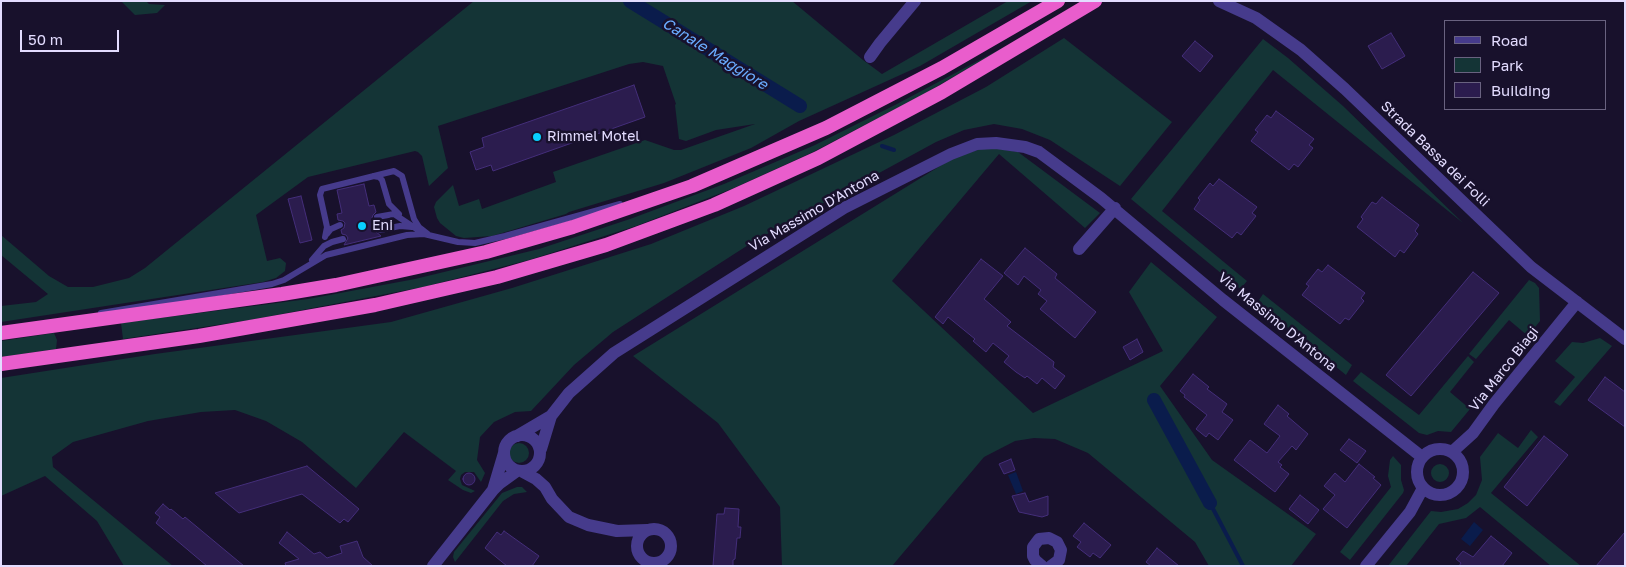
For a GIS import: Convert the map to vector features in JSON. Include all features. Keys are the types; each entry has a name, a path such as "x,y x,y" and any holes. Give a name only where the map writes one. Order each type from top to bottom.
{"highway":[{"path":"1,333 282,294 418,268 552,234 692,186 785,147 866,109 942,68 1058,1"},
{"path":"1,364 208,335 375,305 497,277 606,245 714,205 827,154 942,92 1095,1"}],"street":[{"path":"870,57 915,1"},
{"name":"Strada Bassa dei Folli","path":"1219,1 1256,18 1301,50 1345,89 1532,267 1625,338"},
{"name":"Via Massimo D'Antona","path":"493,490 507,442 551,416 569,393 614,353 646,331 844,208 951,154 977,144 996,143 1025,147 1039,152 1115,208 1223,300 1422,457"},
{"path":"1079,249 1115,208"},
{"name":"Via Marco Biagi","path":"1452,452 1473,433 1494,404 1577,302"},
{"name":"Via Massimo D'Antona","path":"433,566 499,484 520,471 535,467 551,416"},
{"path":"517,436 523,435 534,439 540,454 545,487 552,499 569,517 588,525 617,531 658,529 667,535 670,540 670,552 663,560 652,562 642,557 637,548 617,531"},
{"path":"1433,450 1452,452 1461,463 1463,469 1456,489 1443,495 1436,495 1423,488 1419,483 1417,470 1422,457 1433,450"},
{"path":"504,453 507,464 545,487"},
{"path":"1366,566 1410,512 1423,488"},
{"path":"637,548 639,537 647,530"},
{"path":"1042,566 1035,560 1032,551 1036,543 1044,538 1053,539 1060,546 1061,555 1055,565"}],"lane":[{"path":"326,237 327,227 320,195 321,190 326,186 394,171 400,174 414,220 422,230 431,236"},
{"path":"373,176 379,177 382,180 389,204 415,229"},
{"path":"51,326 123,308 265,286 284,280 319,258 413,234 458,242 484,241 692,186"},
{"path":"377,217 394,214 403,219"},
{"path":"319,252 331,229 340,225"},
{"path":"380,230 400,226 415,229 431,236"},
{"path":"304,268 328,244 343,239"}],"green space":[{"path":"121,1 146,1 149,4 165,5 157,13 135,15"},
{"path":"474,1 792,1 882,74 1008,1 1032,1 920,66 799,121 751,148 664,183 566,214 492,236 464,238 456,236 440,223 434,207 436,202 453,185 459,206 479,199 482,209 556,182 553,172 645,140 674,150 681,150 755,124 716,130 686,141 679,139 676,104 663,66 643,62 629,64 438,126 448,168 429,186 422,156 415,151 308,177 256,215 267,261 280,258 286,263 285,271 276,278 263,282 1,322 1,306 36,302 48,294 1,255 1,235 49,276 68,287 93,287 129,278 145,268"},
{"path":"1064,38 1172,122 1120,186 1050,140 1022,129 994,124 964,130 936,142 756,240 613,332 574,365 531,411 515,412 494,422 480,437 477,460 485,473 481,482 474,472 465,472 461,475 460,479 462,485 475,491 471,493 448,480 456,471 404,432 356,488 302,442 266,421 235,410 201,412 148,421 73,442 52,457 53,467 173,566 124,566 97,521 45,476 1,496 1,378 155,354 391,322 512,288 651,244 744,206 894,135 986,87"},
{"path":"1263,39 1343,106 1463,223 1273,70 1162,211 1247,281 1242,287 1239,288 1131,199"},
{"path":"1006,46 924,94 813,152 734,188 636,226 529,260 423,287 250,320 123,339 121,323 308,299 415,279 539,249 630,219 724,184 815,145"},
{"path":"987,147 1018,152 1100,213 1085,228 999,154 892,281 1033,413 1163,351 1129,292 1151,262 1217,317 1160,386 1212,460 1316,534 1291,566 1209,566 1195,542 1088,453 1055,439 1034,438 1015,441 984,457 892,566 782,566 780,507 718,423 633,356 953,158"},
{"path":"1529,280 1539,288 1540,321 1528,336 1509,320 1476,359 1469,354"},
{"path":"1263,294 1352,365 1346,375 1260,305 1259,300"},
{"path":"54,333 57,340 56,349 1,357 1,341"},
{"path":"1600,338 1612,346 1560,406 1554,402 1575,377 1555,361 1572,342 1583,343"},
{"path":"1468,356 1474,362 1450,392 1470,409 1451,432 1438,431 1427,435 1419,433 1353,381 1361,372 1419,415"},
{"path":"1531,430 1538,437 1491,493 1581,566 1551,566 1480,507 1466,518 1439,524 1406,566 1388,566 1431,511 1441,512 1458,509 1476,495 1482,480 1480,457 1498,433 1518,448"},
{"path":"515,443 523,443 529,449 529,457 523,463 515,463 509,457 509,449"},
{"path":"1393,456 1401,465 1403,493 1350,560 1340,552 1391,487 1388,476 1390,460"},
{"path":"1440,464 1446,467 1449,473 1446,479 1440,482 1434,479 1431,473 1434,467"},
{"path":"522,487 527,492 514,494 503,501 455,562 454,552 502,493"}],"water":[{"path":"1016,472 1023,491 1016,494 1008,475"},
{"path":"1474,522 1483,530 1470,546 1461,539"}],"building":[{"path":"1391,33 1405,56 1382,69 1368,46"},
{"path":"1195,41 1213,56 1200,72 1182,56"},
{"path":"634,85 645,117 493,171 491,165 476,170 470,152 484,147 482,138"},
{"path":"1276,111 1314,139 1309,145 1313,148 1298,167 1294,164 1289,170 1251,141 1258,132 1255,130 1267,115 1271,118"},
{"path":"1219,179 1257,207 1252,213 1256,216 1241,235 1237,232 1232,238 1194,209 1200,200 1198,198 1210,183 1213,186"},
{"path":"364,184 369,206 374,205 376,212 372,218 379,225 375,228 375,231 381,236 344,245 348,238 342,234 341,230 344,228 345,223 338,220 337,214 342,213 337,190"},
{"path":"301,196 312,240 300,243 288,199"},
{"path":"1382,197 1419,225 1415,231 1418,234 1404,253 1400,250 1395,257 1357,227 1363,219 1361,217 1372,202 1376,204"},
{"path":"1025,248 1057,274 1055,278 1096,312 1075,338 1040,309 1047,301 1038,294 1041,290 1024,276 1018,285 1004,273"},
{"path":"981,259 1003,276 984,299 1011,322 1007,326 1054,362 1053,367 1065,376 1055,389 1042,378 1037,384 1027,376 1025,378 1016,372 1004,362 1009,356 993,343 986,352 973,341 975,339 948,317 943,324 935,317"},
{"path":"1328,265 1365,293 1361,298 1364,301 1349,320 1345,318 1340,324 1302,295 1309,286 1306,284 1318,269 1322,272"},
{"path":"1473,272 1499,293 1411,396 1386,375"},
{"path":"1137,339 1143,352 1130,360 1123,347"},
{"path":"1193,374 1209,387 1207,389 1227,404 1222,412 1233,420 1218,440 1209,433 1206,437 1196,429 1207,415 1184,397 1185,395 1180,391"},
{"path":"1605,377 1625,392 1625,427 1588,400"},
{"path":"1278,405 1289,414 1287,416 1308,434 1296,450 1292,446 1278,462 1282,465 1280,467 1289,474 1275,492 1234,460 1250,440 1267,453 1280,436 1264,424"},
{"path":"1544,436 1568,455 1527,506 1504,487"},
{"path":"1349,439 1366,451 1357,463 1340,450"},
{"path":"1011,459 1015,470 1004,474 999,464"},
{"path":"1359,464 1375,477 1373,478 1381,485 1347,528 1323,509 1335,495 1324,486 1335,473 1345,482"},
{"path":"307,466 359,509 348,522 344,519 340,523 302,494 239,513 215,493"},
{"path":"471,473 474,474 474,484 467,485 464,484 463,477 464,474"},
{"path":"1025,493 1029,502 1048,496 1048,515 1042,517 1019,512 1012,496"},
{"path":"1300,495 1319,510 1308,524 1289,509"},
{"path":"163,504 183,519 185,517 244,566 207,566 156,523 160,517 155,513"},
{"path":"725,508 739,509 738,527 741,527 740,538 737,538 733,566 713,566 717,514 724,514"},
{"path":"1084,523 1111,545 1100,558 1093,553 1090,557 1077,547 1081,542 1073,536"},
{"path":"504,531 539,556 532,566 507,566 485,548 497,532 501,535"},
{"path":"287,532 314,554 320,552 327,558 342,553 340,546 357,541 363,557 373,566 286,566 285,563 299,559 279,543"},
{"path":"1625,532 1625,566 1596,566"},
{"path":"1491,536 1512,553 1502,566 1459,566 1461,563 1456,559 1463,551 1473,557"},
{"path":"1157,548 1179,566 1151,566 1146,562"}],"waterway":[{"name":"Canale Maggiore","path":"630,1 800,106"},
{"path":"882,146 894,150"},
{"path":"1154,400 1210,503"},
{"path":"1210,503 1243,566"}],"place":[{"name":"Rimmel Motel","path":"537,137"},
{"name":"Eni","path":"362,226"}]}
